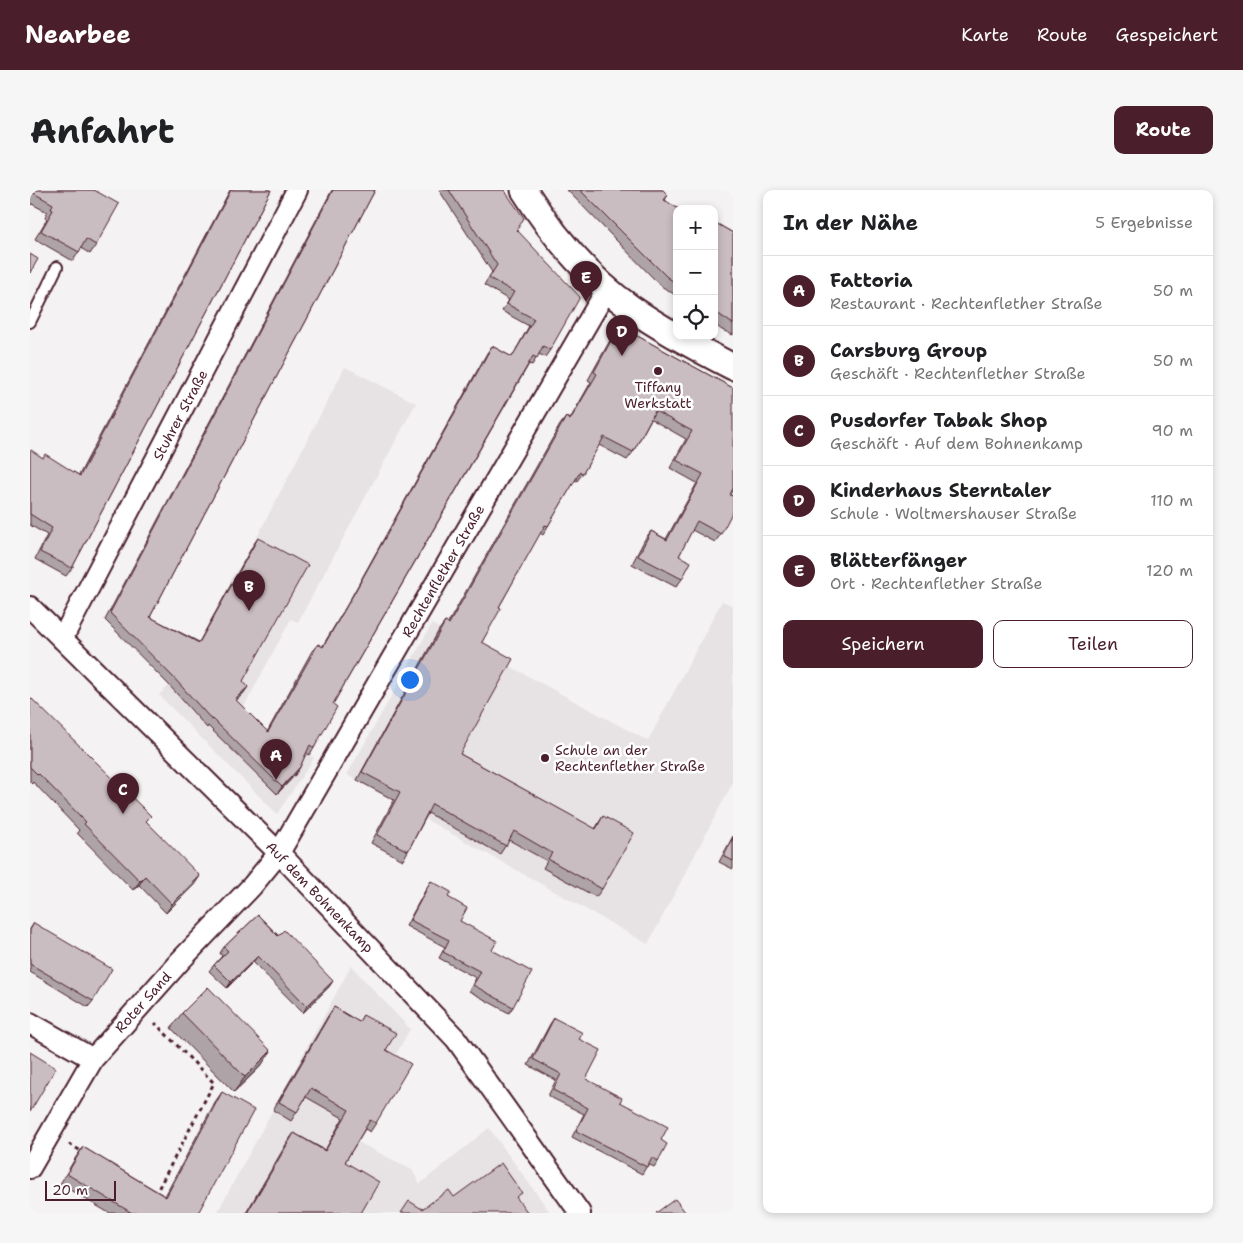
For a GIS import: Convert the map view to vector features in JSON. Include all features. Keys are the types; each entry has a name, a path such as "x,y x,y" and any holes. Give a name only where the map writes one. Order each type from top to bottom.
{"street":[{"name":"Stuhrer Straße","path":"62,639 297,190"},
{"path":"524,190 544,221 575,257 607,288 630,307 676,336 733,367"},
{"name":"Rechtenflether Straße","path":"278,853 607,288"},
{"name":"Auf dem Bohnenkamp","path":"30,607 278,853 456,1039 580,1213"},
{"name":"Roter Sand","path":"30,1168 92,1059 252,886 278,853"},
{"path":"30,1023 92,1059"}],"lane":[{"path":"30,322 57,267"}],"path":[{"path":"139,1007 214,1083 154,1195"},
{"path":"51,1133 91,1157"},
{"path":"146,1190 162,1200"}],"shaded area":[{"path":"345,367 416,403 298,622 291,619 240,714 314,758 277,814 159,695 201,656 253,545"},
{"name":"Schule an der Rechtenflether Straße","path":"722,601 733,606 733,782 648,944 347,775 432,624 648,741"},
{"path":"351,966 410,1029 350,1138 412,1170 420,1184 489,1128 549,1211 546,1213 217,1213"}],"building":[{"path":"30,190 94,190 119,204 96,245 86,239 79,252 41,231 53,210 51,209 53,204"},
{"path":"231,190 271,190 72,568 40,552 52,528 30,514 30,452 31,450 43,458 45,454 80,476"},
{"path":"333,190 375,190 150,617 199,643 258,538 308,565 243,681 248,687 235,699 268,732 318,644 323,647 492,346 512,357 534,319 507,304 514,292 489,278 497,265 449,190 504,190 524,218 517,230 580,297 550,350 543,346 537,358 533,356 333,704 337,707 314,748 310,745 300,767 282,787 212,720 110,613"},
{"path":"580,190 663,190 668,195 664,200 673,205 673,281"},
{"path":"718,224 733,233 733,324 718,314"},
{"path":"30,254 38,259 30,273"},
{"path":"619,326 733,388 733,488 730,495 733,496 733,511 721,534 697,521 679,556 691,562 682,579 638,556 651,531 667,540 703,474 676,460 692,431 655,411 633,452 604,437 583,473 580,472 548,526 545,525 499,607 501,608 482,642 513,659 460,754 596,829 603,816 634,833 602,889 548,859 552,853 514,831 506,846 432,804 408,851 377,835 400,792 362,772 445,622 449,624 566,417 570,420 597,374 594,372"},
{"path":"30,697 151,816 146,821 200,876 172,904 145,876 140,881 84,824 86,822 30,767"},
{"path":"733,838 733,861 724,856"},
{"path":"431,881 451,892 448,897 467,908 460,921 497,941 492,950 532,972 513,1007 473,985 481,972 443,952 449,940 410,920"},
{"path":"258,915 278,936 284,930 333,981 307,1006 258,956 231,982 214,965 228,951 224,947"},
{"path":"34,923 112,969 93,1001 30,964 30,930"},
{"path":"208,987 271,1051 245,1077 182,1013"},
{"path":"334,1007 359,1022 363,1015 396,1033 386,1050 411,1064 376,1123 370,1120 345,1162 379,1182 361,1213 247,1213 294,1133 325,1151 349,1110 311,1088 297,1112 279,1102"},
{"path":"554,1018 583,1033 579,1039 601,1050 586,1079 622,1098 620,1102 668,1127 661,1140 667,1144 658,1161 652,1157 647,1167 576,1131 588,1108 553,1090 561,1074 533,1059"},
{"path":"30,1052 56,1068 30,1112"},
{"path":"222,1092 254,1110 198,1213 132,1213 67,1174 83,1147 166,1197"},
{"path":"501,1163 522,1193 516,1197 528,1213 401,1213 409,1201 422,1209 449,1190 454,1197"},
{"path":"675,1199 686,1213 656,1213"}],"place":[{"name":"Blätterfänger","path":"586,302"},
{"name":"Kinderhaus Sterntaler","path":"622,356"},
{"name":"Tiffany Werkstatt","path":"658,371"},
{"name":"Carsburg Group","path":"249,611"},
{"name":"Schule an der Rechtenflether Straße","path":"545,758"},
{"name":"Fattoria","path":"276,780"},
{"name":"Pusdorfer Tabak Shop","path":"123,814"}]}
